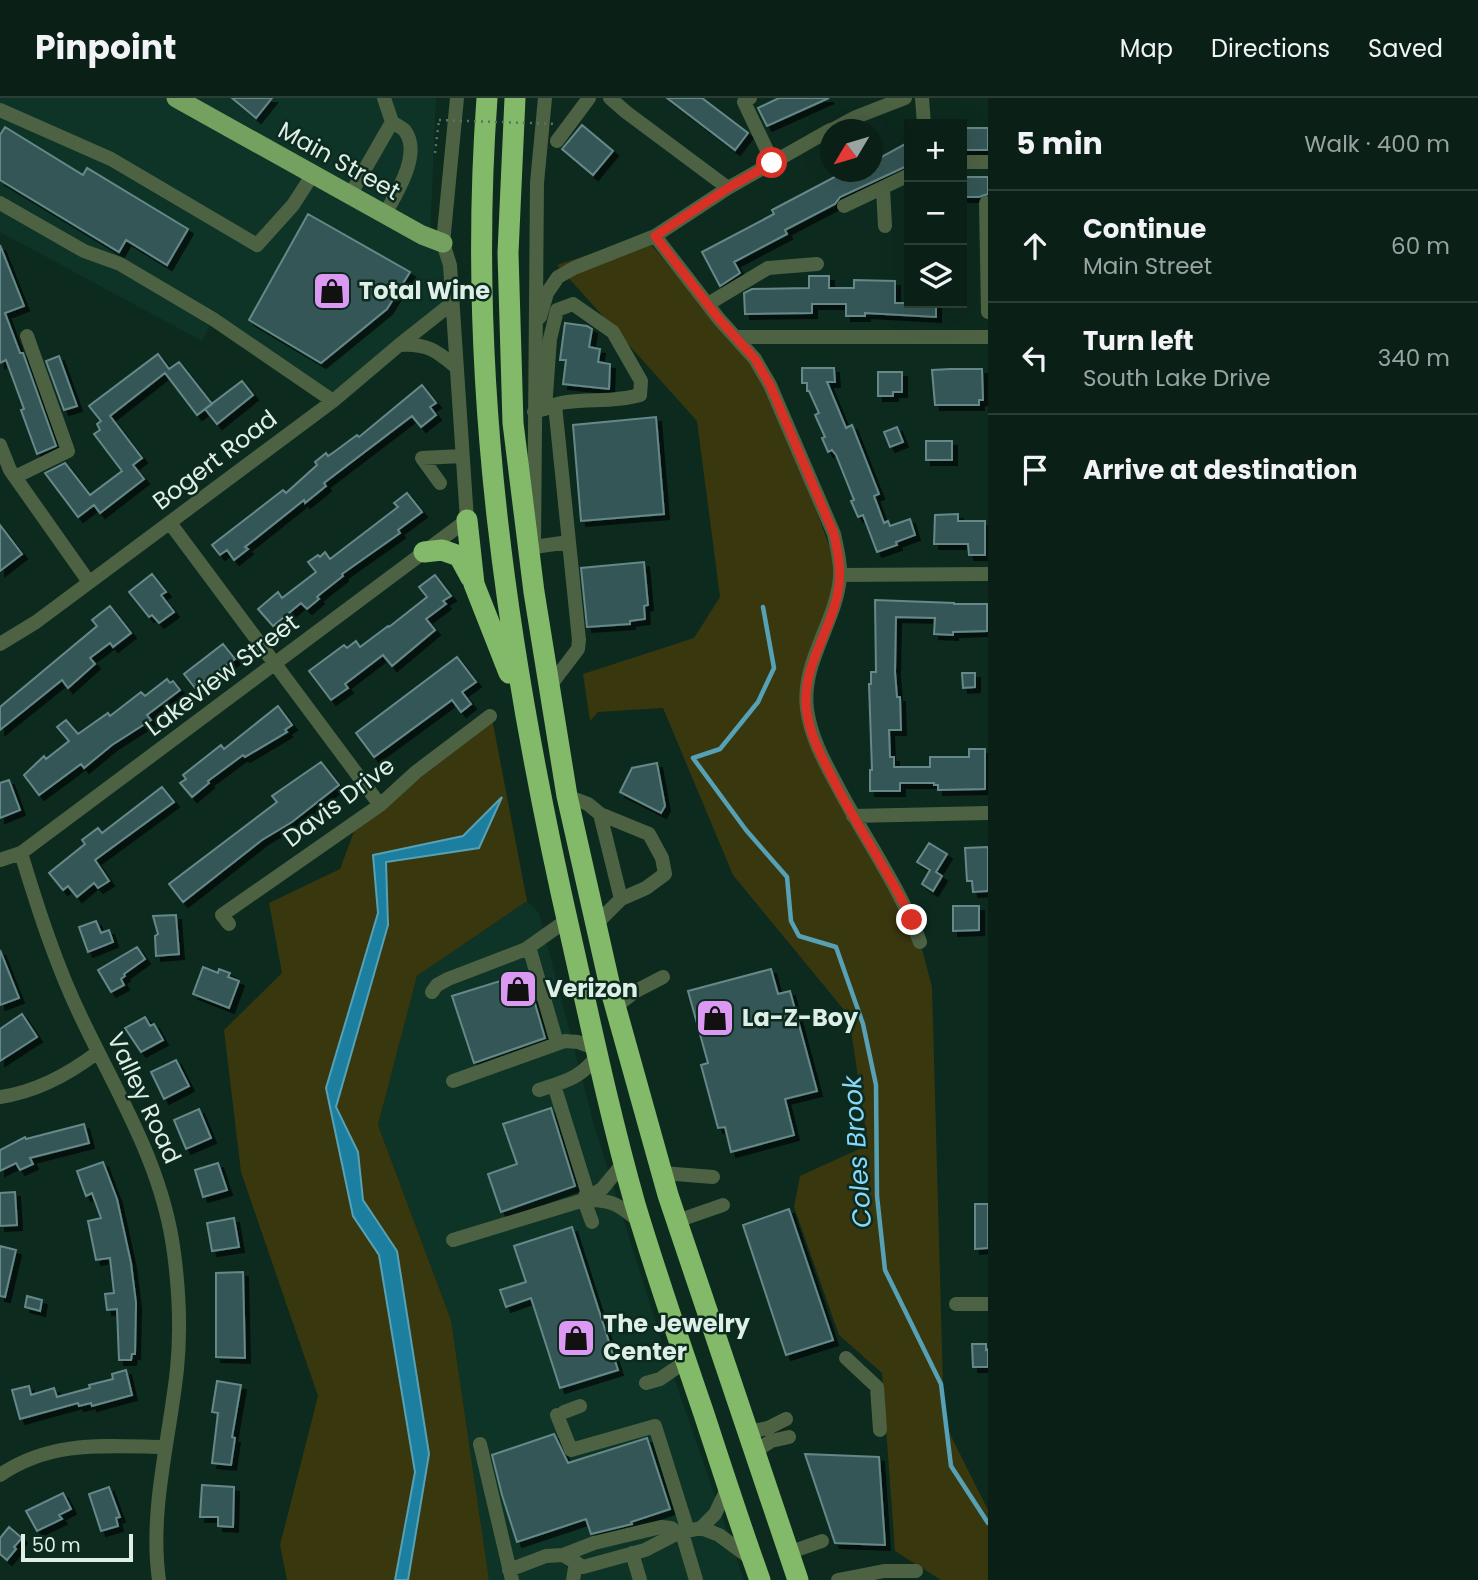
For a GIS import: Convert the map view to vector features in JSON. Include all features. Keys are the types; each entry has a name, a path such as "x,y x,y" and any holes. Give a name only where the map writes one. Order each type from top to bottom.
{"highway":[{"path":"487,98 480,238 486,412 494,504 524,711 567,920 641,1222 757,1570"},
{"path":"514,98 508,253 513,423 534,592 567,796 615,1007 662,1173 797,1580"},
{"path":"467,520 474,584"},
{"path":"534,547 534,592"},
{"path":"424,552 442,550 459,556 474,584 524,711"}],"main road":[{"name":"Main Street","path":"176,98 430,239 443,243"}],"street":[{"path":"384,98 392,122 405,131 411,146 406,173 385,214"},
{"path":"457,98 443,243 450,265 467,520"},
{"path":"545,98 537,183 534,338 569,542 578,649 549,687"},
{"path":"557,141 589,98"},
{"path":"610,98 626,113 728,188"},
{"path":"750,98 744,102 772,163"},
{"path":"851,119 885,101 905,98"},
{"path":"922,98 924,119"},
{"path":"0,110 111,159 257,244 293,205 313,174"},
{"path":"350,195 392,122"},
{"path":"534,338 547,293 558,277 655,236 728,188 820,136"},
{"path":"967,162 988,162"},
{"path":"844,206 904,178"},
{"path":"883,188 885,226"},
{"path":"0,203 84,251 120,264 201,312 333,401"},
{"path":"986,203 988,312"},
{"path":"655,236 755,359 770,385 834,534 840,575 836,600 812,659 807,681 806,705 816,747 897,889 920,942"},
{"path":"708,304 768,268 817,264"},
{"name":"Bogert Road","path":"0,644 170,523 333,401 398,345 452,304"},
{"path":"545,409 567,402 622,400 640,395 641,381 613,332 573,304 557,310 550,338 534,547 569,542"},
{"path":"15,477 68,451 27,335"},
{"path":"738,337 988,337"},
{"path":"398,345 416,344 437,351 456,367"},
{"path":"0,446 15,477 89,582"},
{"path":"440,483 422,458 462,456"},
{"name":"Lakeview Street","path":"0,860 20,853 467,520"},
{"path":"170,523 380,805"},
{"path":"840,575 988,574"},
{"name":"Davis Drive","path":"229,924 222,915 380,805 416,772 490,716"},
{"path":"567,796 587,804 600,814 649,834 662,858 665,874 646,888 621,899 596,924"},
{"path":"853,816 988,813"},
{"path":"600,814 621,899"},
{"name":"Valley Road","path":"20,853 52,949 80,1015 147,1151 166,1210 174,1250 179,1330 177,1370 164,1447 158,1516 159,1580"},
{"path":"432,992 437,985 449,979 529,947 567,920"},
{"path":"529,947 557,1043"},
{"path":"615,1007 636,990 663,977"},
{"path":"453,1082 557,1043 578,1042 598,1052 588,1069 569,1080 539,1090"},
{"path":"0,1097 32,1089 59,1077 98,1052"},
{"path":"554,1085 587,1191 584,1200 592,1222"},
{"path":"584,1200 602,1189 625,1161"},
{"path":"662,1173 713,1177"},
{"path":"453,1240 584,1200 604,1199 619,1205 641,1222"},
{"path":"677,1221 723,1205"},
{"path":"956,1304 988,1304"},
{"path":"846,1358 877,1387 880,1430"},
{"path":"646,1383 660,1379 686,1361"},
{"path":"580,1406 561,1414 570,1450 654,1426 687,1531 696,1580"},
{"path":"751,1442 768,1427 786,1419"},
{"path":"751,1442 789,1437"},
{"path":"480,1444 510,1575 546,1556 570,1558 583,1567 645,1549 687,1531 715,1514 728,1487"},
{"path":"0,1475 51,1451 76,1446 164,1447"},
{"path":"570,1558 594,1543 661,1527 719,1535 757,1570"},
{"path":"788,1553 822,1541"},
{"path":"632,1553 640,1580"},
{"path":"570,1558 572,1580"},
{"path":"839,1580 884,1572 916,1571"}],"path":[{"path":"435,153 439,120 558,124"}],"shaded area":[{"path":"0,98 436,98 430,239 443,243 451,304 333,401 213,319 202,341 0,232"},
{"path":"644,236 770,385 840,575 806,705 816,747 920,942 932,987 944,1422 988,1510 988,1580 941,1580 895,1551 882,1373 839,1335 794,1207 800,1176 868,1145 849,1016 733,875 663,708 598,712 590,721 583,674 694,638 720,597 697,421 557,265"},
{"path":"491,713 527,901 417,976 378,1125 451,1320 489,1580 408,1580 429,1454 397,1251 363,1200 358,1152 336,1107 388,925 386,862 479,848 500,799 463,836 373,855 378,913 326,1088 353,1216 379,1255 415,1472 395,1580 287,1580 280,1545 318,1396 241,1172 224,1030 282,973 269,903 340,869 362,810"},
{"path":"527,901 539,913 594,1125 662,1343 744,1580 489,1580 451,1320 378,1125 417,976"}],"water":[{"path":"502,797 479,848 386,862 388,925 336,1107 358,1152 363,1200 397,1251 429,1454 408,1580 395,1580 415,1472 379,1255 353,1216 326,1088 378,913 373,855 463,836"}],"building":[{"path":"232,98 272,98 256,118"},
{"path":"667,98 702,98 748,133 735,150"},
{"path":"779,98 829,98 767,126 758,108"},
{"path":"582,125 613,151 593,175 562,149"},
{"path":"5,127 83,175 87,168 188,229 167,265 126,240 119,252 0,180 0,135"},
{"path":"967,128 988,128 988,150 967,150"},
{"path":"904,145 904,167 883,177 883,156"},
{"path":"967,177 988,177 988,194 967,197"},
{"path":"825,182 872,182 840,197 835,204 785,230 787,234 734,262 740,273 720,286 702,252 774,214 772,210"},
{"name":"Total Wine","path":"308,214 410,272 387,309 321,363 249,320"},
{"path":"0,245 24,306 5,313 20,353 23,353 56,446 37,454 6,360 0,363"},
{"path":"809,276 829,276 829,288 854,288 854,280 895,281 895,303 904,303 904,308 936,308 936,317 865,313 865,316 846,316 846,304 812,304 812,313 745,314 744,293 752,289 809,288"},
{"path":"565,323 592,329 589,347 600,349 598,362 610,364 609,389 563,384 566,360 560,360"},
{"path":"158,354 169,369 179,362 212,404 197,415 165,373 110,416 142,458 133,465 144,479 100,513 94,505 78,517 45,473 65,463 90,495 122,471 94,434 100,430 97,424 101,421 89,406"},
{"path":"59,356 77,406 64,410 46,361"},
{"path":"802,368 834,368 835,382 827,382 846,428 852,425 879,494 874,496 884,523 888,521 890,526 910,519 915,535 877,552 863,515 858,517 851,501 854,500 836,455 832,450 828,452 822,438 825,437 815,415 819,413 807,391 807,383 802,383"},
{"path":"982,369 983,400 979,400 979,405 935,405 932,370"},
{"path":"878,372 902,372 902,392 893,392 893,396 878,396"},
{"path":"242,381 253,395 217,424 205,409"},
{"path":"422,385 436,403 430,407 436,415 421,427 412,416 324,483 326,486 245,547 248,549 234,560 227,550 220,555 212,545 283,490 286,493 317,465 315,462 326,453 328,456 357,435 359,437"},
{"path":"656,417 664,514 581,521 573,425"},
{"path":"897,427 903,442 890,447 884,432"},
{"path":"926,441 952,441 952,460 926,460"},
{"path":"407,493 422,512 398,530 400,533 342,574 343,576 319,595 319,599 307,609 301,603 273,626 258,609 278,592 282,598 316,572 308,562 325,552 330,559 398,507 394,503"},
{"path":"958,514 958,521 985,521 985,555 969,555 968,544 934,544 935,515"},
{"path":"0,525 22,554 0,571"},
{"path":"644,562 648,605 644,606 645,619 630,621 630,624 587,627 581,568"},
{"path":"152,574 166,592 161,595 174,612 159,623 152,615 149,617 129,592"},
{"path":"435,575 451,596 443,601 446,604 426,619 435,630 392,666 383,655 345,684 348,688 331,700 309,671 344,645 347,648 356,641 360,647 389,627 427,597 419,587"},
{"path":"875,600 987,604 987,631 934,634 935,618 896,617 895,672 897,697 900,697 901,730 889,730 890,757 894,757 894,767 930,767 930,757 969,757 969,749 985,749 985,789 938,790 938,785 934,783 900,783 900,791 870,791 872,770 869,684 871,672 876,672"},
{"path":"110,606 131,633 113,647 110,643 90,658 95,664 68,688 62,680 0,730 0,707 97,626 92,620"},
{"path":"223,644 235,659 195,688 184,674"},
{"path":"457,657 476,682 462,692 471,704 461,712 452,700 374,757 356,733"},
{"path":"962,673 975,673 975,687 963,688"},
{"path":"167,679 170,683 173,681 180,690 147,715 151,720 112,745 84,768 81,764 39,795 24,775 44,756 46,759 69,741 57,727 66,720 78,734 108,713 110,716 141,692 145,696"},
{"path":"278,706 292,725 285,730 287,732 245,757 243,755 208,781 209,783 192,797 180,783 186,779 183,775 221,745 224,749"},
{"path":"321,762 339,785 292,822 262,840 183,902 169,884 277,802 272,796"},
{"path":"657,763 665,806 661,813 620,792 632,768"},
{"path":"9,780 20,810 0,818 0,783"},
{"path":"162,787 174,802 95,860 109,881 98,888 94,883 77,897 68,886 63,890 49,873 85,844 82,840 98,828 102,833"},
{"path":"929,843 947,854 936,872 942,876 933,891 922,884 930,870 917,862"},
{"path":"988,847 988,891 973,892 972,881 967,881 965,848"},
{"path":"953,906 979,906 979,930 953,931"},
{"path":"176,915 179,954 156,956 155,936 158,934 153,916"},
{"path":"96,921 101,933 109,930 113,942 88,952 79,927"},
{"path":"137,947 145,959 124,974 121,979 124,985 111,992 98,970"},
{"path":"0,950 19,998 0,1005"},
{"path":"203,967 218,973 219,969 230,973 228,977 239,981 229,1008 193,994"},
{"path":"771,969 778,994 790,991 817,1091 785,1099 794,1135 731,1152 725,1127 718,1128 701,1065 708,1063 688,991"},
{"path":"526,973 545,1038 474,1063 452,996"},
{"path":"22,1014 37,1037 0,1061 0,1029"},
{"path":"145,1017 150,1026 154,1024 163,1040 141,1052 125,1028"},
{"path":"176,1060 189,1086 164,1099 151,1072"},
{"path":"551,1108 575,1186 501,1212 488,1174 517,1164 503,1124"},
{"path":"199,1109 211,1138 186,1149 174,1120"},
{"path":"84,1124 89,1143 30,1158 33,1164 20,1170 16,1163 0,1171 0,1150 25,1137 26,1139"},
{"path":"103,1162 117,1199 131,1263 136,1303 135,1354 132,1354 131,1360 119,1360 117,1309 107,1310 105,1294 114,1293 110,1258 96,1260 88,1221 101,1218 92,1193 86,1196 77,1171"},
{"path":"218,1163 227,1190 203,1197 195,1170"},
{"path":"15,1192 17,1225 0,1226 0,1193"},
{"path":"975,1204 988,1204 988,1248 975,1249"},
{"path":"789,1209 833,1340 786,1355 743,1225"},
{"path":"234,1218 239,1247 212,1251 207,1223"},
{"name":"The Jewelry Center","path":"572,1227 618,1370 560,1388 531,1298 506,1307 500,1290 526,1282 514,1246"},
{"path":"0,1246 16,1250 5,1297 0,1296"},
{"path":"243,1272 245,1358 216,1357 216,1273"},
{"path":"27,1296 42,1300 40,1311 25,1307"},
{"path":"972,1344 986,1344 988,1367 973,1367"},
{"path":"126,1370 132,1395 92,1406 91,1403 79,1406 78,1403 20,1419 12,1390 29,1386 31,1395 54,1388 57,1397 113,1379 112,1374"},
{"path":"217,1381 241,1385 232,1437 235,1438 231,1465 212,1463 218,1413 212,1412"},
{"path":"554,1434 568,1463 647,1438 670,1509 631,1522 632,1524 591,1534 586,1519 517,1542 492,1455"},
{"path":"805,1454 879,1457 885,1545 835,1543"},
{"path":"202,1485 234,1487 233,1527 218,1526 218,1517 200,1517"},
{"path":"109,1487 120,1517 116,1518 118,1526 101,1531 89,1494"},
{"path":"63,1493 71,1509 59,1515 62,1519 37,1531 26,1511"},
{"path":"9,1527 22,1538 7,1560 0,1554 0,1538"}],"waterway":[{"name":"Coles Brook","path":"763,607 774,668 758,702 720,749 693,758 746,830 787,877 791,921 799,936 836,947 863,1024 876,1085 877,1196 885,1270 941,1384 951,1466 988,1523"}],"place":[{"name":"Total Wine","path":"332,291"},
{"name":"Verizon","path":"518,989"},
{"name":"La-Z-Boy","path":"715,1018"},
{"name":"The Jewelry Center","path":"576,1338"}],"route":[{"path":"772,163 655,236 719,319 755,359 770,385 834,534 840,575 836,600 812,659 807,681 806,705 810,726 816,747 912,920"}]}
